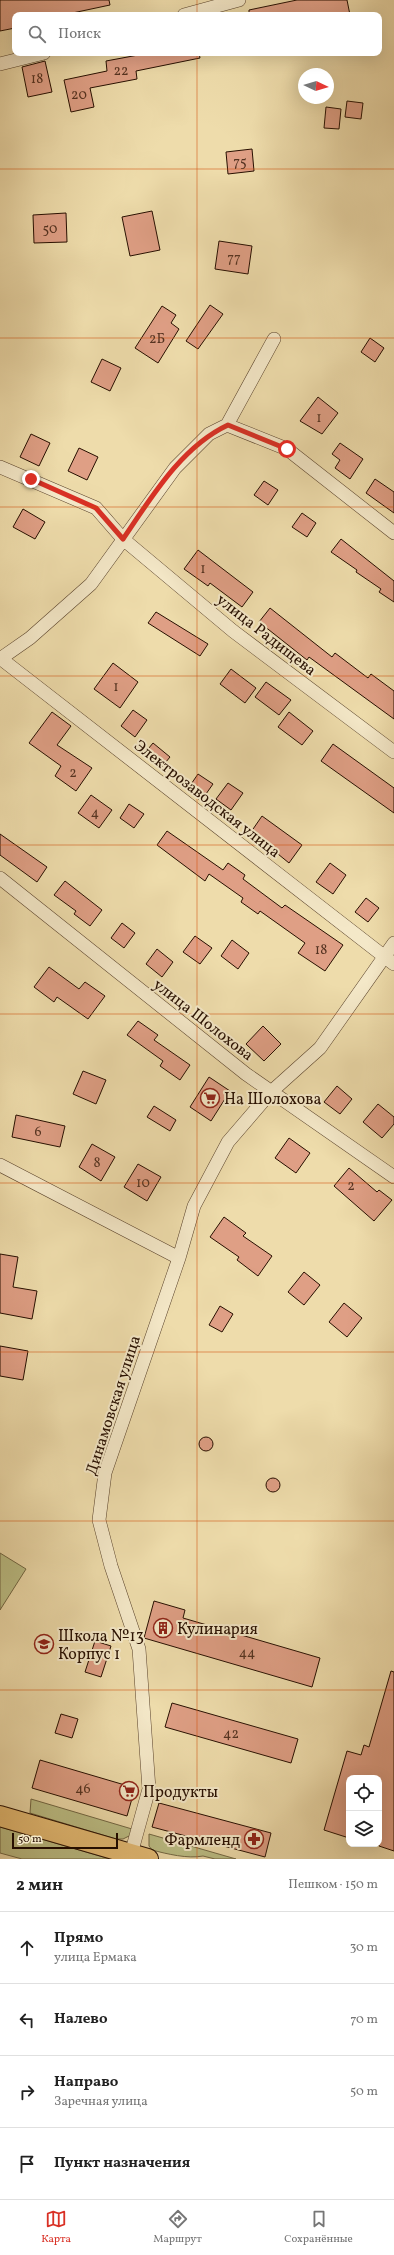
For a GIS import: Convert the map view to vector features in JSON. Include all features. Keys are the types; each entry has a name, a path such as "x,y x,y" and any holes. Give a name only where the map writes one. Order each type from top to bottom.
{"main road":[{"path":"0,1816 139,1856"}],"street":[{"path":"195,12 239,0"},
{"path":"0,64 32,56"},
{"path":"0,659 30,638 91,584 112,558 123,539 175,468 209,434 228,425 274,339"},
{"path":"228,425 287,449 394,533"},
{"name":"улица Радищева","path":"0,467 96,508 123,539 233,631 394,752"},
{"name":"Электрозаводская улица","path":"0,659 389,960"},
{"name":"улица Шолохова","path":"0,878 271,1092 394,1177"},
{"name":"Динамовская улица","path":"139,1856 149,1789 138,1649 111,1566 99,1520 105,1473 179,1258 194,1206 228,1142 271,1092 320,1048 389,960 394,944"},
{"path":"0,1164 179,1258"}],"green space":[{"path":"0,1553 26,1569 0,1610"},
{"path":"31,1799 132,1829 131,1835 123,1839 116,1839 30,1813"},
{"path":"0,1827 110,1859 22,1859 0,1853"},
{"path":"149,1834 236,1859 215,1859 203,1856 184,1856 152,1850 149,1846"}],"building":[{"path":"0,0 109,0 110,5 77,12 12,12 12,29 0,31"},
{"path":"297,0 347,0 349,12 249,12 249,10"},
{"path":"133,56 200,56 200,58 136,71 137,79 90,88 94,107 71,112 64,80 107,71 106,61"},
{"path":"45,61 52,92 28,97 22,67"},
{"path":"347,101 363,103 361,119 345,117"},
{"path":"326,107 341,109 339,129 324,128"},
{"path":"252,149 254,171 228,174 226,152"},
{"path":"152,211 160,250 130,256 122,217"},
{"path":"66,213 67,242 34,243 33,215"},
{"path":"219,241 252,246 248,274 215,269"},
{"path":"210,305 223,314 198,349 186,341"},
{"path":"162,306 176,315 171,323 179,329 158,363 135,348"},
{"path":"370,338 384,348 375,362 361,352"},
{"path":"102,359 121,368 110,391 91,382"},
{"path":"318,397 338,413 322,434 300,421"},
{"path":"31,434 50,443 39,466 20,457"},
{"path":"340,443 363,459 350,479 335,468 340,460 332,454"},
{"path":"79,448 98,457 87,480 68,471"},
{"path":"375,479 394,492 394,513 366,493"},
{"path":"264,481 278,490 268,505 254,495"},
{"path":"23,509 45,522 35,539 13,527"},
{"path":"302,513 316,523 307,537 292,527"},
{"path":"341,539 394,581 394,602 379,592 381,589 356,572 357,570 331,552"},
{"path":"198,550 253,592 242,607 210,583 208,586 184,569"},
{"path":"270,608 332,657 335,653 368,678 371,674 394,691 394,719 309,657 307,660 259,622"},
{"path":"156,612 208,644 200,656 148,623"},
{"path":"113,663 138,682 120,708 94,689"},
{"path":"231,669 256,688 245,703 220,684"},
{"path":"266,682 291,700 279,715 255,697"},
{"path":"133,710 147,720 135,737 121,726"},
{"path":"52,712 71,726 57,745 92,768 76,791 55,776 61,766 29,743"},
{"path":"289,712 313,731 302,745 278,727"},
{"path":"153,743 170,757 161,768 144,754"},
{"path":"333,744 394,788 394,813 321,761"},
{"path":"198,774 213,784 201,801 187,790"},
{"path":"228,783 243,793 231,810 216,799"},
{"path":"91,795 112,810 99,828 78,813"},
{"path":"129,804 144,814 134,828 120,818"},
{"path":"262,816 302,845 289,863 251,832"},
{"path":"167,831 223,870 228,863 245,875 243,879 282,908 285,905 343,945 325,971 298,953 305,943 260,911 258,914 241,902 243,898 209,874 205,881 157,845"},
{"path":"0,834 47,867 37,882 0,855"},
{"path":"330,863 346,875 333,894 316,882"},
{"path":"65,881 102,910 90,926 74,914 76,911 54,895"},
{"path":"366,898 379,908 368,922 355,912"},
{"path":"122,923 135,933 124,948 111,938"},
{"path":"195,936 212,948 200,964 183,952"},
{"path":"232,940 249,953 238,969 221,956"},
{"path":"157,949 173,962 162,977 146,964"},
{"path":"49,967 79,989 85,982 105,996 88,1019 57,997 54,1002 34,987"},
{"path":"138,1021 158,1035 154,1040 190,1065 180,1080 160,1066 163,1061 127,1035"},
{"path":"263,1026 281,1044 264,1061 246,1044"},
{"path":"83,1071 106,1080 96,1104 73,1094"},
{"path":"209,1077 230,1091 211,1121 190,1107"},
{"path":"337,1086 352,1099 340,1114 324,1102"},
{"path":"378,1104 394,1117 394,1124 382,1138 363,1122"},
{"path":"154,1106 176,1120 170,1131 147,1117"},
{"path":"16,1115 65,1126 60,1147 12,1137"},
{"path":"289,1138 310,1153 296,1173 275,1158"},
{"path":"92,1144 115,1157 101,1181 79,1167"},
{"path":"138,1164 161,1177 147,1201 124,1187"},
{"path":"349,1168 377,1192 379,1190 392,1200 374,1221 334,1186"},
{"path":"224,1217 246,1233 243,1236 272,1256 258,1276 237,1260 239,1257 210,1237"},
{"path":"0,1254 18,1257 13,1287 37,1291 32,1319 0,1313"},
{"path":"304,1272 320,1285 304,1305 288,1292"},
{"path":"344,1303 362,1318 347,1337 329,1322"},
{"path":"220,1306 233,1314 222,1332 209,1325"},
{"path":"0,1346 28,1351 23,1380 0,1376"},
{"path":"203,1437 209,1437 213,1441 213,1447 209,1451 203,1451 199,1447 199,1441"},
{"path":"270,1478 276,1478 280,1482 280,1488 276,1492 270,1492 266,1488 266,1482"},
{"path":"154,1601 185,1610 183,1618 320,1658 312,1687 144,1638"},
{"path":"95,1641 111,1646 101,1677 85,1672"},
{"path":"391,1671 394,1672 394,1851 382,1847 382,1775 346,1775 346,1837 324,1830 347,1751 361,1755 364,1745 369,1747"},
{"path":"172,1703 298,1739 291,1763 165,1727"},
{"path":"61,1714 78,1719 72,1738 55,1733"},
{"path":"40,1760 135,1788 127,1816 32,1788"},
{"path":"159,1803 271,1833 265,1857 152,1827"}],"place":[{"name":"На Шолохова","path":"210,1098"},
{"name":"Кулинария","path":"163,1628"},
{"name":"Школа №13 Корпус 1","path":"44,1644"},
{"name":"Продукты","path":"129,1791"},
{"name":"Фармленд","path":"254,1839"}],"route":[{"path":"31,479 96,508 123,539 147,504 175,468 209,434 228,425 287,449"}]}
